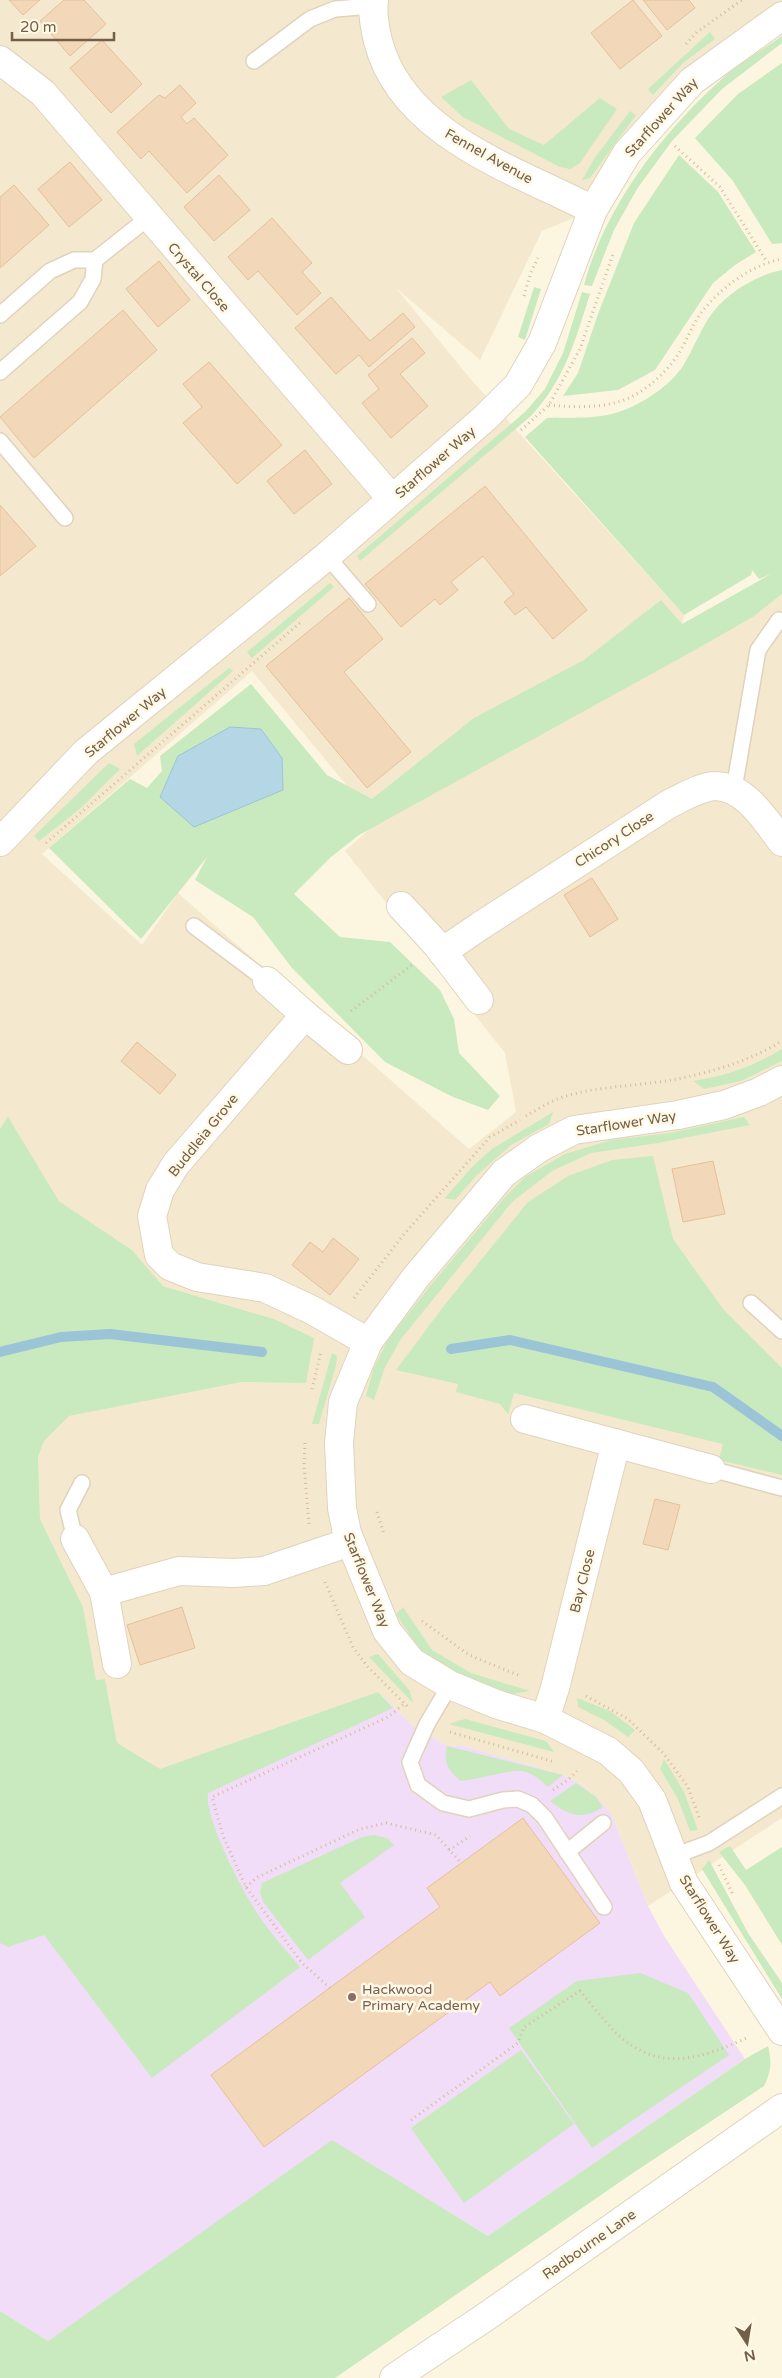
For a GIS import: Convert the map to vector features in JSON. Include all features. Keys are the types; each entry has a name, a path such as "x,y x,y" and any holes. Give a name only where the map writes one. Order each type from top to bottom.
{"street":[{"name":"Fennel Avenue","path":"373,3 375,26 381,53 394,80 415,107 449,137 593,210"},
{"name":"Starflower Way","path":"0,842 86,752 327,556 486,417 518,385 542,343 593,210 627,152 692,81 782,16"},
{"name":"Crystal Close","path":"0,60 43,94 392,500"},
{"name":"Chicory Close","path":"440,948 480,926 669,804 715,786 734,790"},
{"path":"734,790 756,809 782,842"},
{"path":"401,906 440,948 479,1000"},
{"path":"267,981 348,1050"},
{"name":"Buddleia Grove","path":"314,1023 172,1171 160,1190 152,1216 159,1254 170,1266 197,1277 264,1288 312,1310 368,1342"},
{"name":"Starflower Way","path":"782,1080 759,1092 724,1105 678,1115 574,1130 539,1148 504,1173 416,1277 368,1342 343,1402 339,1443 342,1508 350,1542 387,1630 412,1662 450,1685 496,1704 546,1719 608,1751 631,1771 652,1800 684,1883 782,2031"},
{"path":"525,1419 711,1469"},
{"name":"Bay Close","path":"546,1719 556,1688 616,1443"},
{"path":"75,1539 104,1592 118,1664"},
{"path":"104,1592 179,1570 234,1573 264,1571 350,1542"},
{"name":"Radbourne Lane","path":"394,2378 487,2316 782,2108"}],"lane":[{"path":"254,61 310,19 335,9 373,3"},
{"path":"0,314 50,270 74,260 95,260 148,218"},
{"path":"0,372 80,302 93,279 95,260"},
{"path":"0,441 65,518"},
{"path":"327,556 368,604"},
{"path":"734,790 758,650 779,620"},
{"path":"194,926 267,981"},
{"path":"751,1303 782,1331"},
{"path":"711,1469 782,1488"},
{"path":"75,1539 68,1510 82,1483"},
{"path":"450,1685 427,1724 410,1762 418,1785 443,1803 469,1809 504,1800 518,1799 532,1805 545,1818 604,1907"},
{"path":"674,1856 709,1843 782,1796"},
{"path":"567,1852 603,1823"}],"path":[{"path":"670,153 681,139"},
{"path":"676,146 720,187 767,262"},
{"path":"615,247 580,349 550,406 571,407 615,403 641,391 656,379 678,355 701,313 731,283 767,262 782,259"},
{"path":"523,300 531,272 540,256"},
{"path":"40,847 305,618"},
{"path":"314,1023 369,999 440,948"},
{"path":"377,1509 384,1536"},
{"path":"416,1617 469,1655 529,1680 556,1688"},
{"path":"330,1988 302,1963 246,1888 224,1836 212,1797 388,1717 404,1704"},
{"path":"246,1888 258,1877 360,1829 386,1823 436,1835 461,1863"},
{"path":"411,2120 518,2043 524,2027 580,1991 616,2033 635,2048 668,2060 694,2057 750,2037"}],"shaded area":[{"path":"0,0 782,0 782,18 692,81 593,210 542,231 480,360 396,288 473,382 684,615 682,624 695,650 753,617 782,594 782,1818 648,1906 611,1813 581,1785 563,1775 461,1745 447,1746 412,1725 378,1692 160,1770 117,1743 105,1679 96,1680 83,1607 40,1519 38,1457 44,1441 68,1416 242,1382 305,1383 274,1319 163,1286 132,1250 59,1201 8,1118 0,1129","holes":["252,671 377,822 345,851 505,1053 516,1112 469,1149 178,893 142,945 42,854"]},
{"name":"Hackwood Primary Academy","path":"378,1692 412,1725 447,1746 461,1745 563,1775 581,1785 596,1797 611,1813 648,1906 664,1936 745,2059 488,2236 332,2141 48,2341 0,2311 0,1823 117,1743 160,1769"}],"green space":[{"path":"710,32 715,39 684,62 653,95 648,89"},
{"path":"782,36 782,43 722,89 672,141 637,189 614,230 592,286 584,285 606,227 621,199 658,146 723,78 744,61"},
{"path":"782,63 782,243 772,244 733,181 695,138 738,94"},
{"path":"471,80 509,129 544,145 600,98 617,109 580,163 570,169 560,167 463,117 441,97"},
{"path":"630,111 636,115 590,178 582,180 594,159"},
{"path":"679,155 718,192 756,252 735,265 713,283 655,370 618,390 563,396 578,373 598,314 634,223"},
{"path":"782,270 782,594 753,617 359,835 331,857 294,894 340,937 390,942 440,990 454,1019 459,1053 500,1096 488,1110 453,1097 385,1062 292,968 253,917 195,880 207,857 141,939 49,848 130,779 147,788 162,771 160,756 251,684 327,775 372,799 474,718 584,660 661,600 682,624 771,574 759,579 752,570 751,575 684,615 525,437 547,418 589,417 610,414 629,408 652,396 666,385 683,366 708,319 722,302 750,282"},
{"path":"534,287 541,289 525,340 518,337"},
{"path":"582,292 590,294 574,344 561,374 543,402 531,416 360,561 357,556 525,412 545,389 563,353"},
{"path":"330,583 334,587 252,658 247,652"},
{"path":"229,668 233,671 137,756 134,744"},
{"path":"109,763 120,769 81,808 39,841 34,836"},
{"path":"782,1049 782,1061 741,1081 704,1089 693,1081 739,1070"},
{"path":"553,1112 549,1124 511,1145 477,1175 455,1200 445,1198 473,1166 492,1149"},
{"path":"8,1117 59,1201 132,1250 163,1286 274,1319 314,1338 306,1383 242,1382 69,1416 44,1441 38,1457 40,1519 83,1607 96,1680 105,1679 117,1743 160,1769 378,1692 393,1708 208,1793 208,1805 212,1820 245,1894 261,1919 300,1967 152,2078 44,1935 8,1947 0,1943 0,1129"},
{"path":"744,1117 750,1125 658,1143 591,1153 552,1171 512,1202 401,1339 385,1367 374,1400 366,1396 374,1367 388,1340 430,1286 506,1196 525,1177 565,1154 611,1140 670,1133"},
{"path":"653,1156 673,1239 723,1309 782,1368 782,1475 719,1460 723,1444 514,1393 508,1414 500,1404 456,1392 458,1384 396,1370 443,1307 528,1202 568,1176 612,1160"},
{"path":"332,1353 337,1356 336,1365 319,1424 312,1424"},
{"path":"403,1607 432,1650 471,1673 530,1691 507,1695 459,1677 421,1651 396,1614"},
{"path":"378,1654 410,1691 413,1703 369,1657"},
{"path":"577,1698 610,1711 635,1730 628,1737 604,1720 578,1707"},
{"path":"465,1719 546,1741 554,1752 449,1724"},
{"path":"447,1746 563,1775 548,1787 533,1775 522,1771 461,1781 450,1770 446,1761"},
{"path":"664,1759 684,1792 698,1830 690,1831 678,1799 660,1769"},
{"path":"576,1783 596,1797 603,1807 589,1814 582,1815 569,1813 550,1801"},
{"path":"374,1835 387,1838 394,1845 340,1883 365,1917 308,1960 264,1903 260,1893 262,1883 362,1837"},
{"path":"730,1846 746,1870 782,1847 782,1945 745,1885 719,1852"},
{"path":"709,1860 748,1933 782,1983 782,1999 702,1869"},
{"path":"640,1973 688,1993 729,2055 592,2148 509,2028 577,1981"},
{"path":"768,2046 770,2067 764,2086 630,2175 335,2378 0,2378 0,2311 48,2341 332,2140 488,2236 745,2059"},
{"path":"521,2050 574,2124 464,2203 411,2128"}],"water":[{"path":"230,727 261,729 282,758 283,790 194,827 160,797 178,756"}],"building":[{"path":"9,0 40,0 23,15"},
{"path":"64,0 84,0 106,24 70,56 40,21"},
{"path":"633,0 662,36 620,69 591,33"},
{"path":"643,0 689,0 695,8 667,30"},
{"path":"102,40 142,84 111,113 70,68"},
{"path":"180,85 196,103 181,117 187,124 194,118 228,155 187,193 149,151 141,159 117,132 159,95 165,98"},
{"path":"70,162 102,200 69,227 38,189"},
{"path":"219,175 250,210 214,241 184,207"},
{"path":"14,185 49,225 0,268 0,197"},
{"path":"272,218 312,263 302,272 321,293 297,315 258,271 248,280 228,257"},
{"path":"159,261 190,300 158,327 126,289"},
{"path":"331,297 370,341 403,313 415,327 369,367 359,355 336,374 295,328"},
{"path":"123,310 157,350 34,458 0,417"},
{"path":"412,338 425,353 400,374 428,406 391,438 362,403 379,389 368,375"},
{"path":"209,362 282,445 237,484 183,423 202,407 183,384"},
{"path":"305,450 332,484 294,514 267,481"},
{"path":"485,486 587,610 553,639 526,607 515,615 504,602 514,594 483,556 451,582 458,590 440,605 435,599 401,627 365,584"},
{"path":"0,505 36,546 0,576"},
{"path":"349,598 383,639 344,672 411,752 367,788 266,666"},
{"path":"592,878 618,919 590,937 564,895"},
{"path":"137,1042 176,1075 160,1094 121,1061"},
{"path":"713,1161 725,1214 683,1222 672,1169"},
{"path":"333,1238 359,1259 330,1295 292,1265 310,1242 323,1252"},
{"path":"655,1499 680,1505 668,1550 643,1544"},
{"path":"182,1607 195,1648 140,1665 127,1625"},
{"path":"523,1818 600,1923 500,1996 490,1982 264,2147 211,2075 440,1907 427,1888"}],"waterway":[{"path":"0,1352 61,1337 110,1334 262,1352"},
{"path":"451,1349 510,1340 713,1387 782,1436"}],"place":[{"name":"Hackwood Primary Academy","path":"352,1997"}]}
